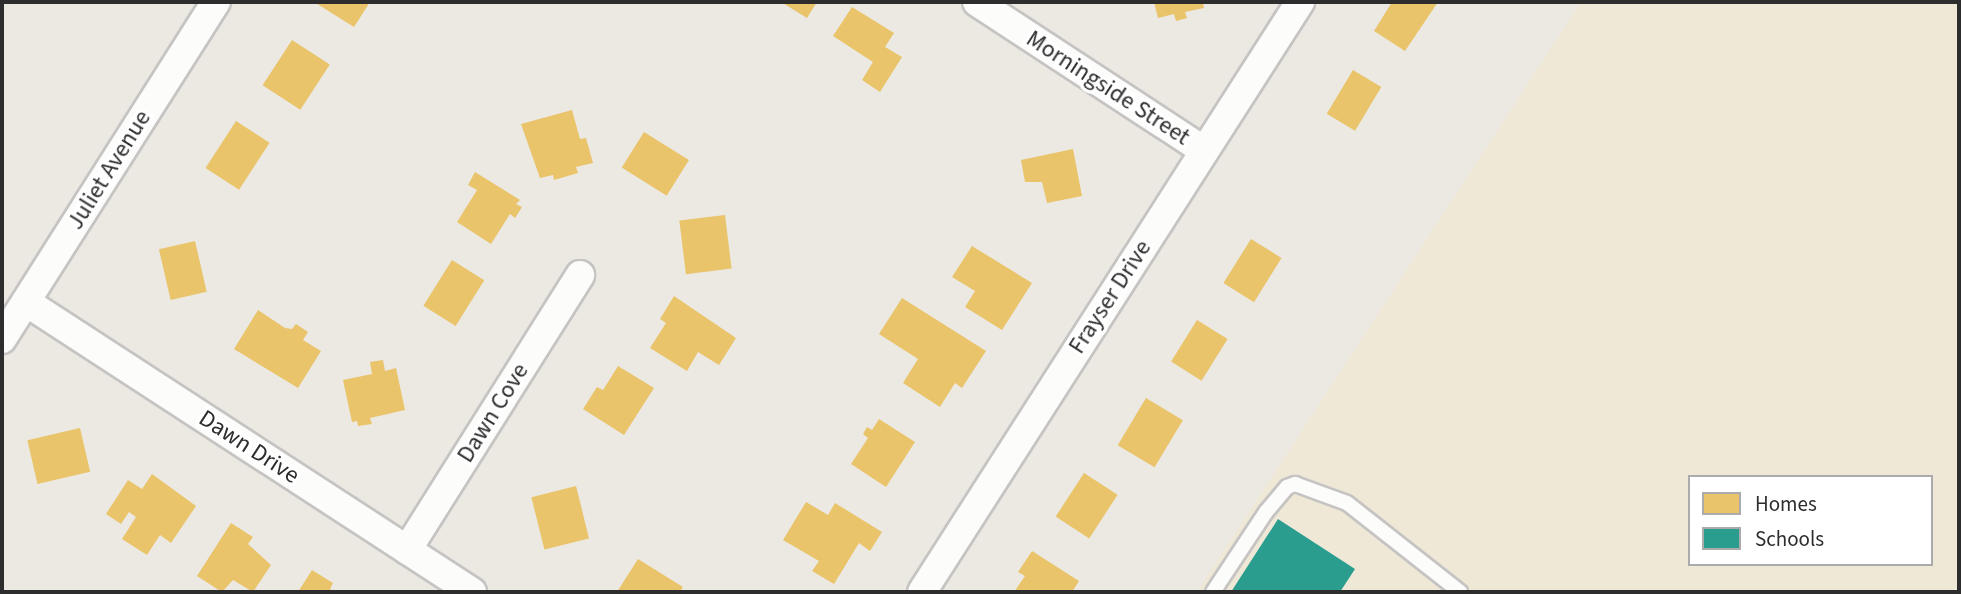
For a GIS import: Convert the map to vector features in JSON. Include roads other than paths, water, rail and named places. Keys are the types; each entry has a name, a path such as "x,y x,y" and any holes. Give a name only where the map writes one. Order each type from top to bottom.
{"street":[{"name":"Juliet Avenue","path":"2,339 216,2"},
{"name":"Morningside Street","path":"977,2 1203,150"},
{"name":"Frayser Drive","path":"922,592 1300,2"},
{"name":"Dawn Cove","path":"407,550 580,275"},
{"name":"Dawn Drive","path":"26,302 472,592"}],"lane":[{"path":"1213,592 1266,512 1287,486 1295,484 1348,503 1460,592"}]}
